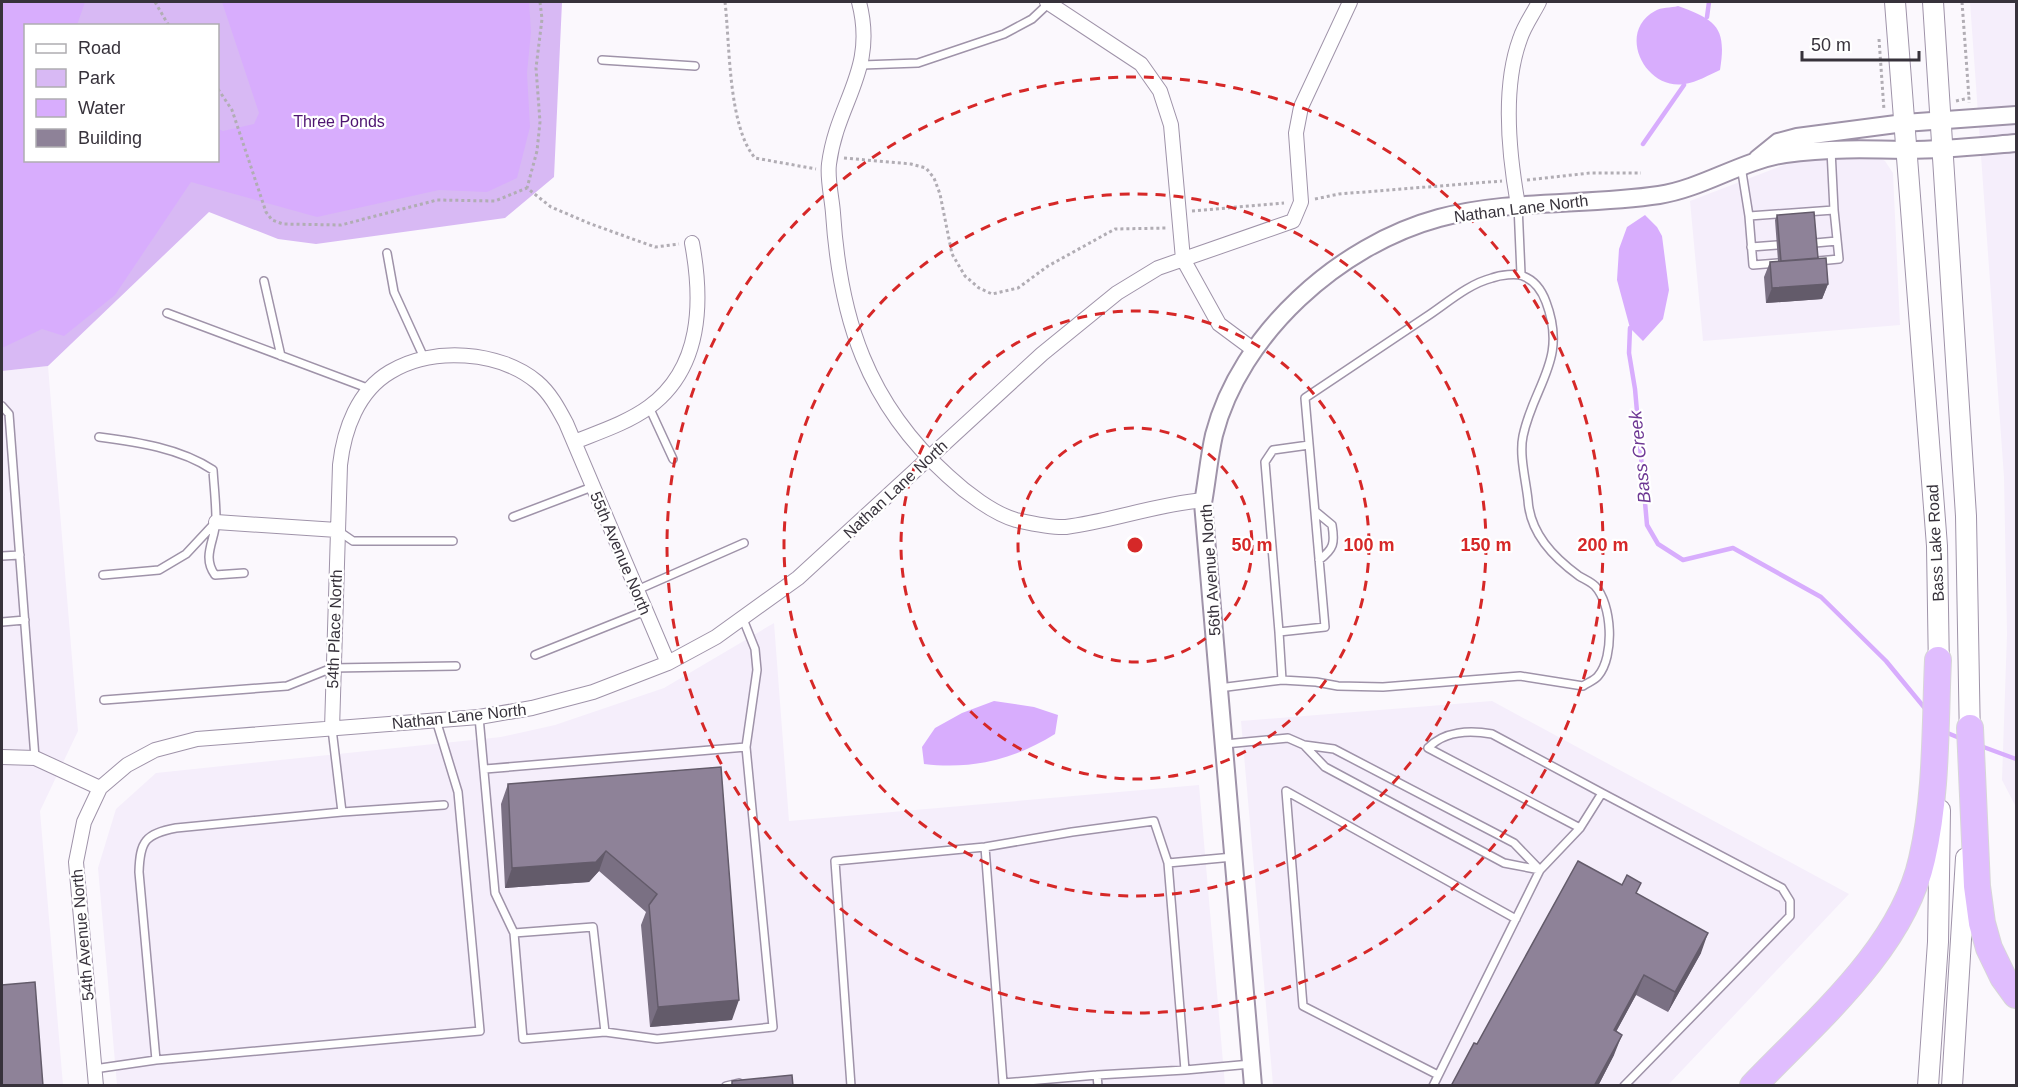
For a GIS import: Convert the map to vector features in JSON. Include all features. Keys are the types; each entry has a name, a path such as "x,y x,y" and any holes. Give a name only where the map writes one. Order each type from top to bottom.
{"highway":[{"path":"1753,1086 1872,959 1905,906 1922,861 1929,825 1938,660"},
{"path":"1970,728 1977,886 1982,923 1989,948 2003,977 2016,995"}],"main road":[{"name":"Bass Lake Road","path":"1895,2 1895,124 1906,150 1936,546 1938,932 1928,1086"},
{"name":"Bass Lake Road","path":"1934,2 1965,516 1970,728 1967,830 1952,1086"}],"street":[{"path":"859,2 864,22 862,65 840,125 829,165 843,296 864,364 901,426 928,459 966,493 1014,519 1064,527 1204,500"},
{"path":"1048,2 1141,64 1160,91 1171,125 1183,259 1219,324 1254,350"},
{"path":"1183,259 1293,221 1301,202 1296,134 1301,107 1350,2"},
{"path":"1518,205 1509,130 1511,83 1519,39 1539,2"},
{"name":"Nathan Lane North","path":"1254,350 1299,295 1372,243 1438,218 1518,205 1659,195 1714,178 1749,162 1778,142 1895,124 2016,115"},
{"name":"Nathan Lane North","path":"1749,162 1868,147 1906,150 2016,143"},
{"path":"574,442 613,426 649,407 664,394 682,367 695,338 700,306 692,243"},
{"name":"Nathan Lane North","path":"100,788 127,765 155,750 197,740 479,717 532,708 593,692 668,663 743,619 798,578 1079,322 1117,293 1148,274 1183,259"},
{"name":"56th Avenue North","path":"1253,1086 1204,500 1215,434 1242,368 1254,350"},
{"name":"55th Avenue North","path":"425,360 468,356 491,359 519,370 538,382 553,400 574,442 668,663"},
{"name":"54th Place North","path":"332,729 332,668 343,438 354,412 370,390 390,372 425,360"},
{"path":"216,522 338,530"},
{"path":"2,757 35,758 100,788"},
{"name":"54th Avenue North","path":"96,1086 76,862 84,822 100,788"}],"lane":[{"path":"862,65 918,63 1004,34 1032,19 1048,2"},
{"path":"603,60 695,66"},
{"path":"1816,261 1839,259 1831,150"},
{"path":"1749,162 1749,216 1753,265 1779,263"},
{"path":"1518,205 1521,274"},
{"path":"1749,216 1834,210"},
{"path":"1815,243 1837,241"},
{"path":"1751,247 1777,245"},
{"path":"387,253 394,292 425,360"},
{"path":"1219,688 1282,681 1316,682 1338,687 1383,687 1520,676 1583,686 1598,676 1607,657 1610,639 1608,616 1595,586 1557,557 1536,533 1528,506 1522,440 1532,404 1548,376 1553,358 1553,329 1542,292 1534,281 1521,274 1492,278 1461,293 1305,398 1325,627 1279,632"},
{"path":"264,280 281,356"},
{"path":"167,313 370,390"},
{"path":"2,406 9,414 35,758"},
{"path":"649,407 673,459"},
{"path":"99,437 137,442 198,460 213,470 216,522 208,551 210,567 215,575 244,573"},
{"path":"1282,681 1265,462 1273,450 1309,445"},
{"path":"513,518 592,487"},
{"path":"1315,511 1332,525 1334,539 1332,550 1319,560"},
{"path":"103,575 159,570 186,554 216,522"},
{"path":"338,530 353,541 453,541"},
{"path":"637,590 744,543"},
{"path":"2,556 20,555"},
{"path":"535,655 645,611"},
{"path":"479,717 495,893 514,933 524,1039 605,1032 657,1039 773,1027 746,747 757,670 755,649 743,619"},
{"path":"2,622 25,621"},
{"path":"104,700 287,686 332,668 456,666"},
{"path":"94,1069 156,1060 480,1031 458,792 436,720"},
{"path":"332,729 342,812"},
{"path":"1580,828 1428,748 1444,736 1477,732 1492,734 1782,888 1790,901 1790,916 1624,1086"},
{"path":"1223,744 1288,738 1304,745 1334,749 1514,843 1540,870"},
{"path":"1304,745 1325,767 1494,858 1504,863 1540,870"},
{"path":"485,769 746,747"},
{"path":"1438,1075 1303,1006 1286,791 1516,919"},
{"path":"1433,1086 1540,870 1580,828 1602,793"},
{"path":"156,1060 139,872 140,852 144,840 158,831 176,828 444,805"},
{"path":"851,1086 835,861 985,847 1072,832 1154,822 1168,863 1185,1070"},
{"path":"985,847 1003,1083 1251,1064"},
{"path":"1168,863 1233,857"},
{"path":"514,933 594,927 605,1032"},
{"path":"1097,1075 1098,1086"},
{"path":"726,1086 753,1081"}],"path":[{"path":"155,2 168,24"},
{"path":"527,188 537,151 540,122 536,68 542,19 540,2"},
{"path":"725,2 738,123 746,147 755,158 816,169 841,158 911,164 926,168 934,178 940,194 952,254 965,276 979,288 992,294 1018,288 1048,266 1115,229 1168,228 1189,212 1301,202 1339,194 1590,173 1641,173"},
{"path":"1962,2 1969,98"},
{"path":"1878,32 1895,124"},
{"path":"219,90 232,110 266,212 272,220 283,224 341,225 437,200 495,201 527,188"},
{"path":"527,188 551,207 655,247 692,243"}],"shaded area":[{"path":"1970,2 2016,2 2016,807 2002,780 2007,634 2004,477"},
{"path":"1875,156 1885,161 1893,173 1900,325 1703,341 1690,201 1794,161"},
{"path":"48,366 78,731 40,811 63,1085 2,1085 2,371"},
{"path":"774,623 789,821 1199,785 1225,1085 117,1085 98,868 116,809 156,773 501,737 555,725 664,688"},
{"path":"1492,701 1849,894 1668,1085 1273,1085 1241,721"}],"green space":[{"name":"Three Ponds","path":"2,2 562,2 554,177 505,218 316,244 278,239 209,212 48,366 2,371"}],"water":[{"name":"Three Ponds","path":"2,2 85,2 77,24 24,24 24,162 219,162 219,129 223,131 254,124 259,113 222,2 529,2 531,32 527,73 530,127 517,178 487,192 439,190 317,217 191,182 115,295 64,336 42,329 2,348"},
{"path":"1678,6 1702,16 1716,27 1722,44 1722,55 1720,70 1685,84 1671,84 1648,70 1640,58 1637,45 1638,32 1643,20 1655,11"},
{"path":"1645,215 1662,236 1669,290 1663,319 1643,341 1630,328 1617,280 1619,249 1627,227"},
{"path":"994,701 1034,707 1058,715 1055,734 1024,750 993,761 959,765 924,764 922,747 935,728 962,713"}],"building":[{"path":"1814,212 1818,258 1781,261 1777,215"},
{"path":"1826,258 1828,284 1772,288 1770,262"},
{"path":"721,767 739,1000 658,1007 649,905 657,894 606,851 596,862 512,868 508,784"},
{"path":"1578,861 1622,885 1627,875 1641,883 1636,893 1708,933 1675,992 1644,975 1614,1030 1622,1035 1594,1086 1451,1086 1474,1043 1477,1044"},
{"path":"35,982 43,1086 2,1086 2,985"},
{"path":"792,1075 793,1086 732,1086 732,1081"}],"waterway":[{"name":"Bass Creek","path":"1707,17 1709,2"},
{"name":"Bass Creek","path":"1643,144 1684,85"},
{"name":"Bass Creek","path":"1630,328 1629,353 1635,389 1647,525 1658,544 1683,560 1733,548 1821,597 1886,661 1928,712"},
{"name":"Bass Creek","path":"1945,732 1962,739"},
{"name":"Bass Creek","path":"1978,745 2016,759"}]}
